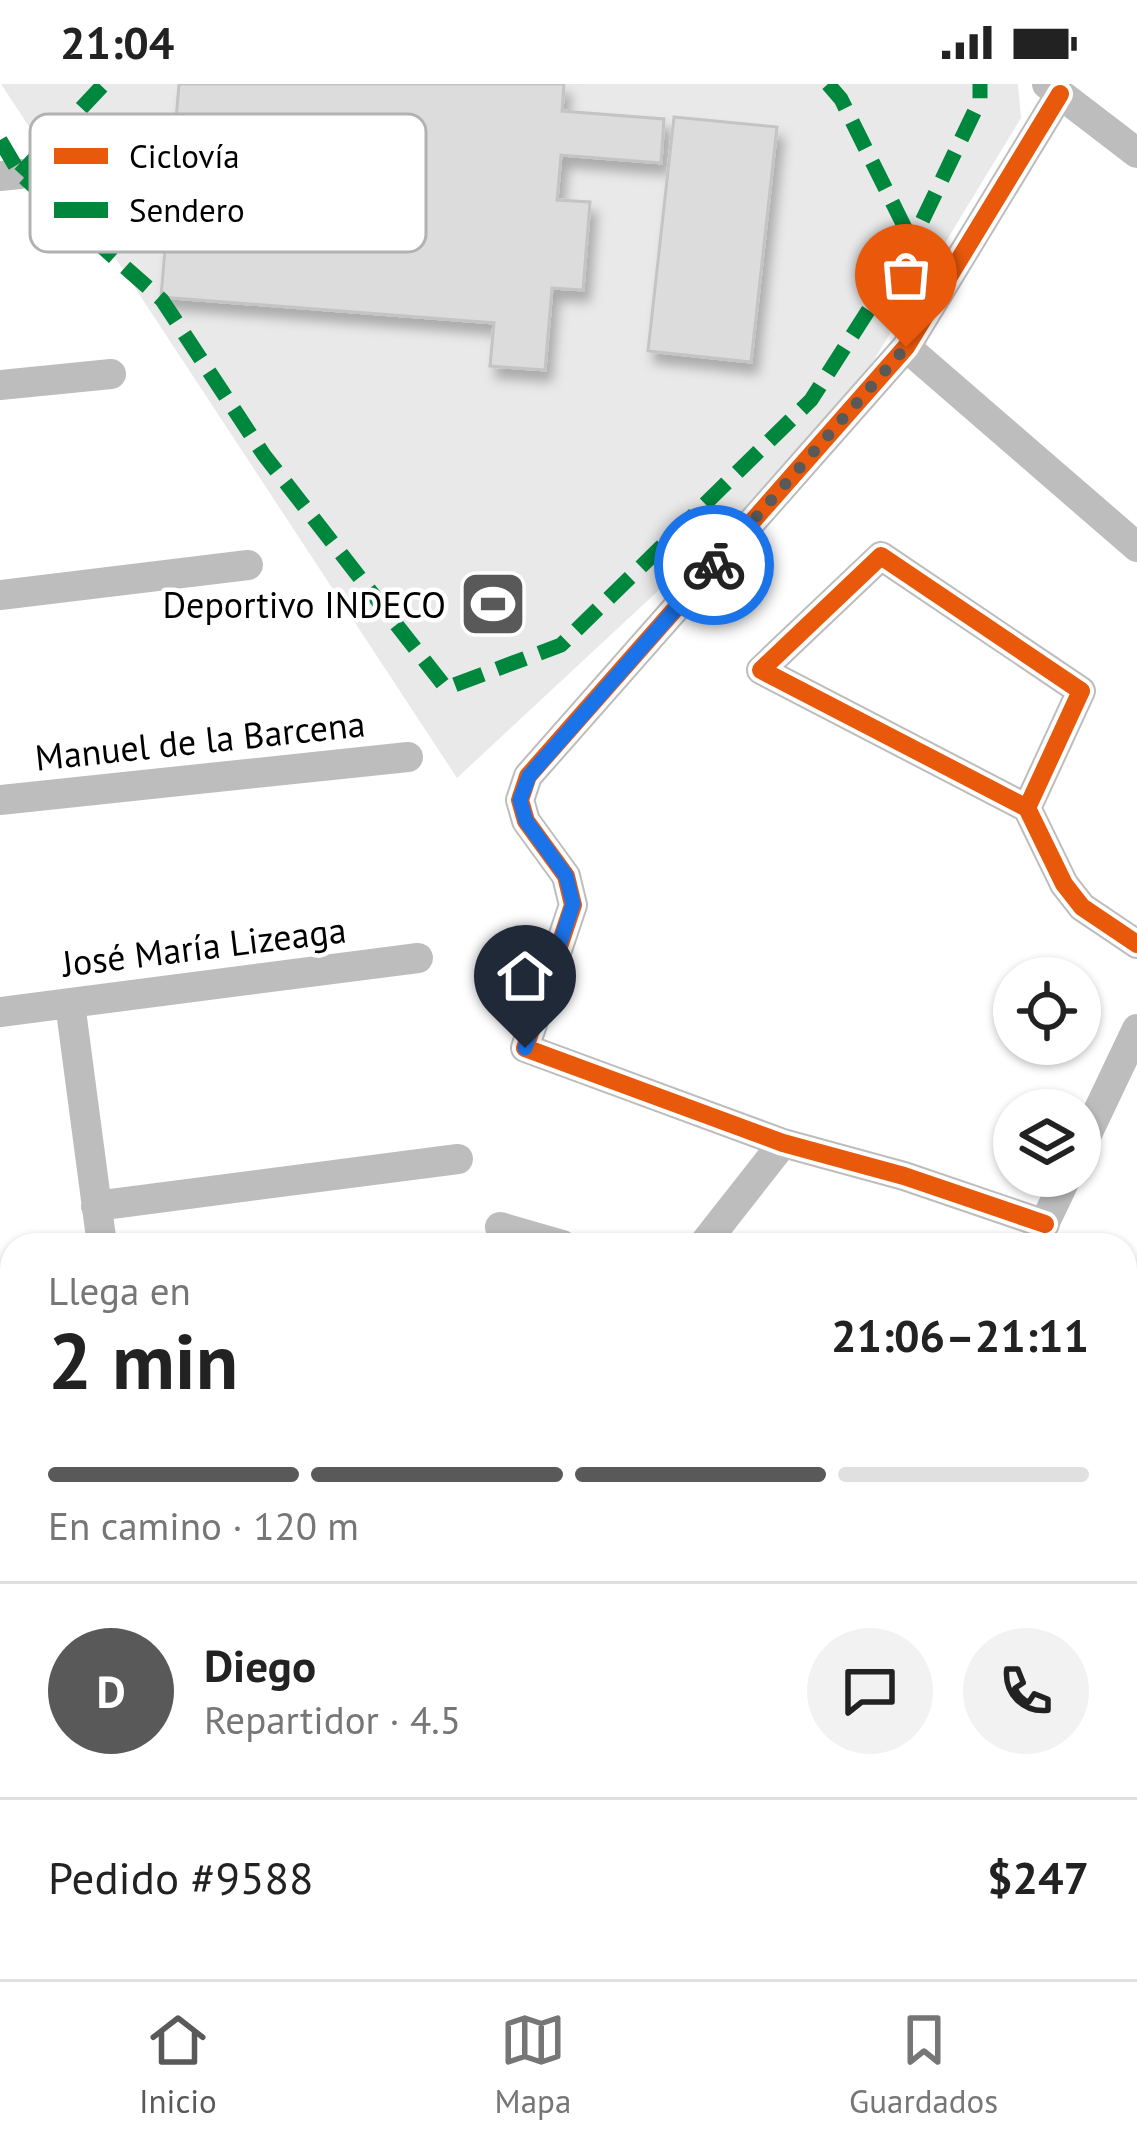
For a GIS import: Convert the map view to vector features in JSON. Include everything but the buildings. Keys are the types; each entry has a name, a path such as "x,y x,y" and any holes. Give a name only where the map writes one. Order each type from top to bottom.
{"street":[{"path":"1038,1233 904,1176 783,1143 525,1048 573,904 566,876 526,821 520,800 529,776 906,347 1054,89 1137,153"},
{"path":"906,347 1137,547"},
{"path":"0,385 111,374"},
{"path":"1027,808 1081,691 881,556 761,670 1027,808 1064,884 1082,908 1137,944"},
{"path":"0,596 248,566"},
{"name":"Manuel de la Barcena","path":"0,800 408,758"},
{"name":"José María Lizeaga","path":"0,1012 418,958"},
{"path":"70,1003 100,1233"},
{"path":"1101,1105 1137,1029"},
{"path":"712,1233 783,1143"},
{"path":"96,1206 458,1159"},
{"path":"1040,1233 1057,1197"},
{"path":"500,1227 521,1233"}],"shaded area":[{"name":"Deportivo INDECO","path":"1,84 1018,84 1021,118 832,429 457,778 111,252 426,252 426,114 30,114 30,128"}],"marked path":[{"path":"76,114 104,84"},
{"path":"828,84 841,99 912,242"},
{"path":"108,252 162,300 264,455 446,688 561,645 811,400 912,242 980,100 980,84"},
{"path":"0,140 30,183"},
{"path":"20,174 30,163"}],"cycle path":[{"path":"1045,1224 904,1176 783,1143 525,1048 573,905 566,876 526,821 520,800 528,776 906,347 1060,94"},
{"path":"1027,808 1081,691 881,556 761,670 1027,808 1064,884 1082,907 1137,944"}],"way so far":[{"path":"714,565 906,347"}],"place":[{"name":"Deportivo INDECO","path":"493,604"}],"route":[{"path":"525,1048 573,904 566,876 526,821 520,800 529,776 714,565"}]}
